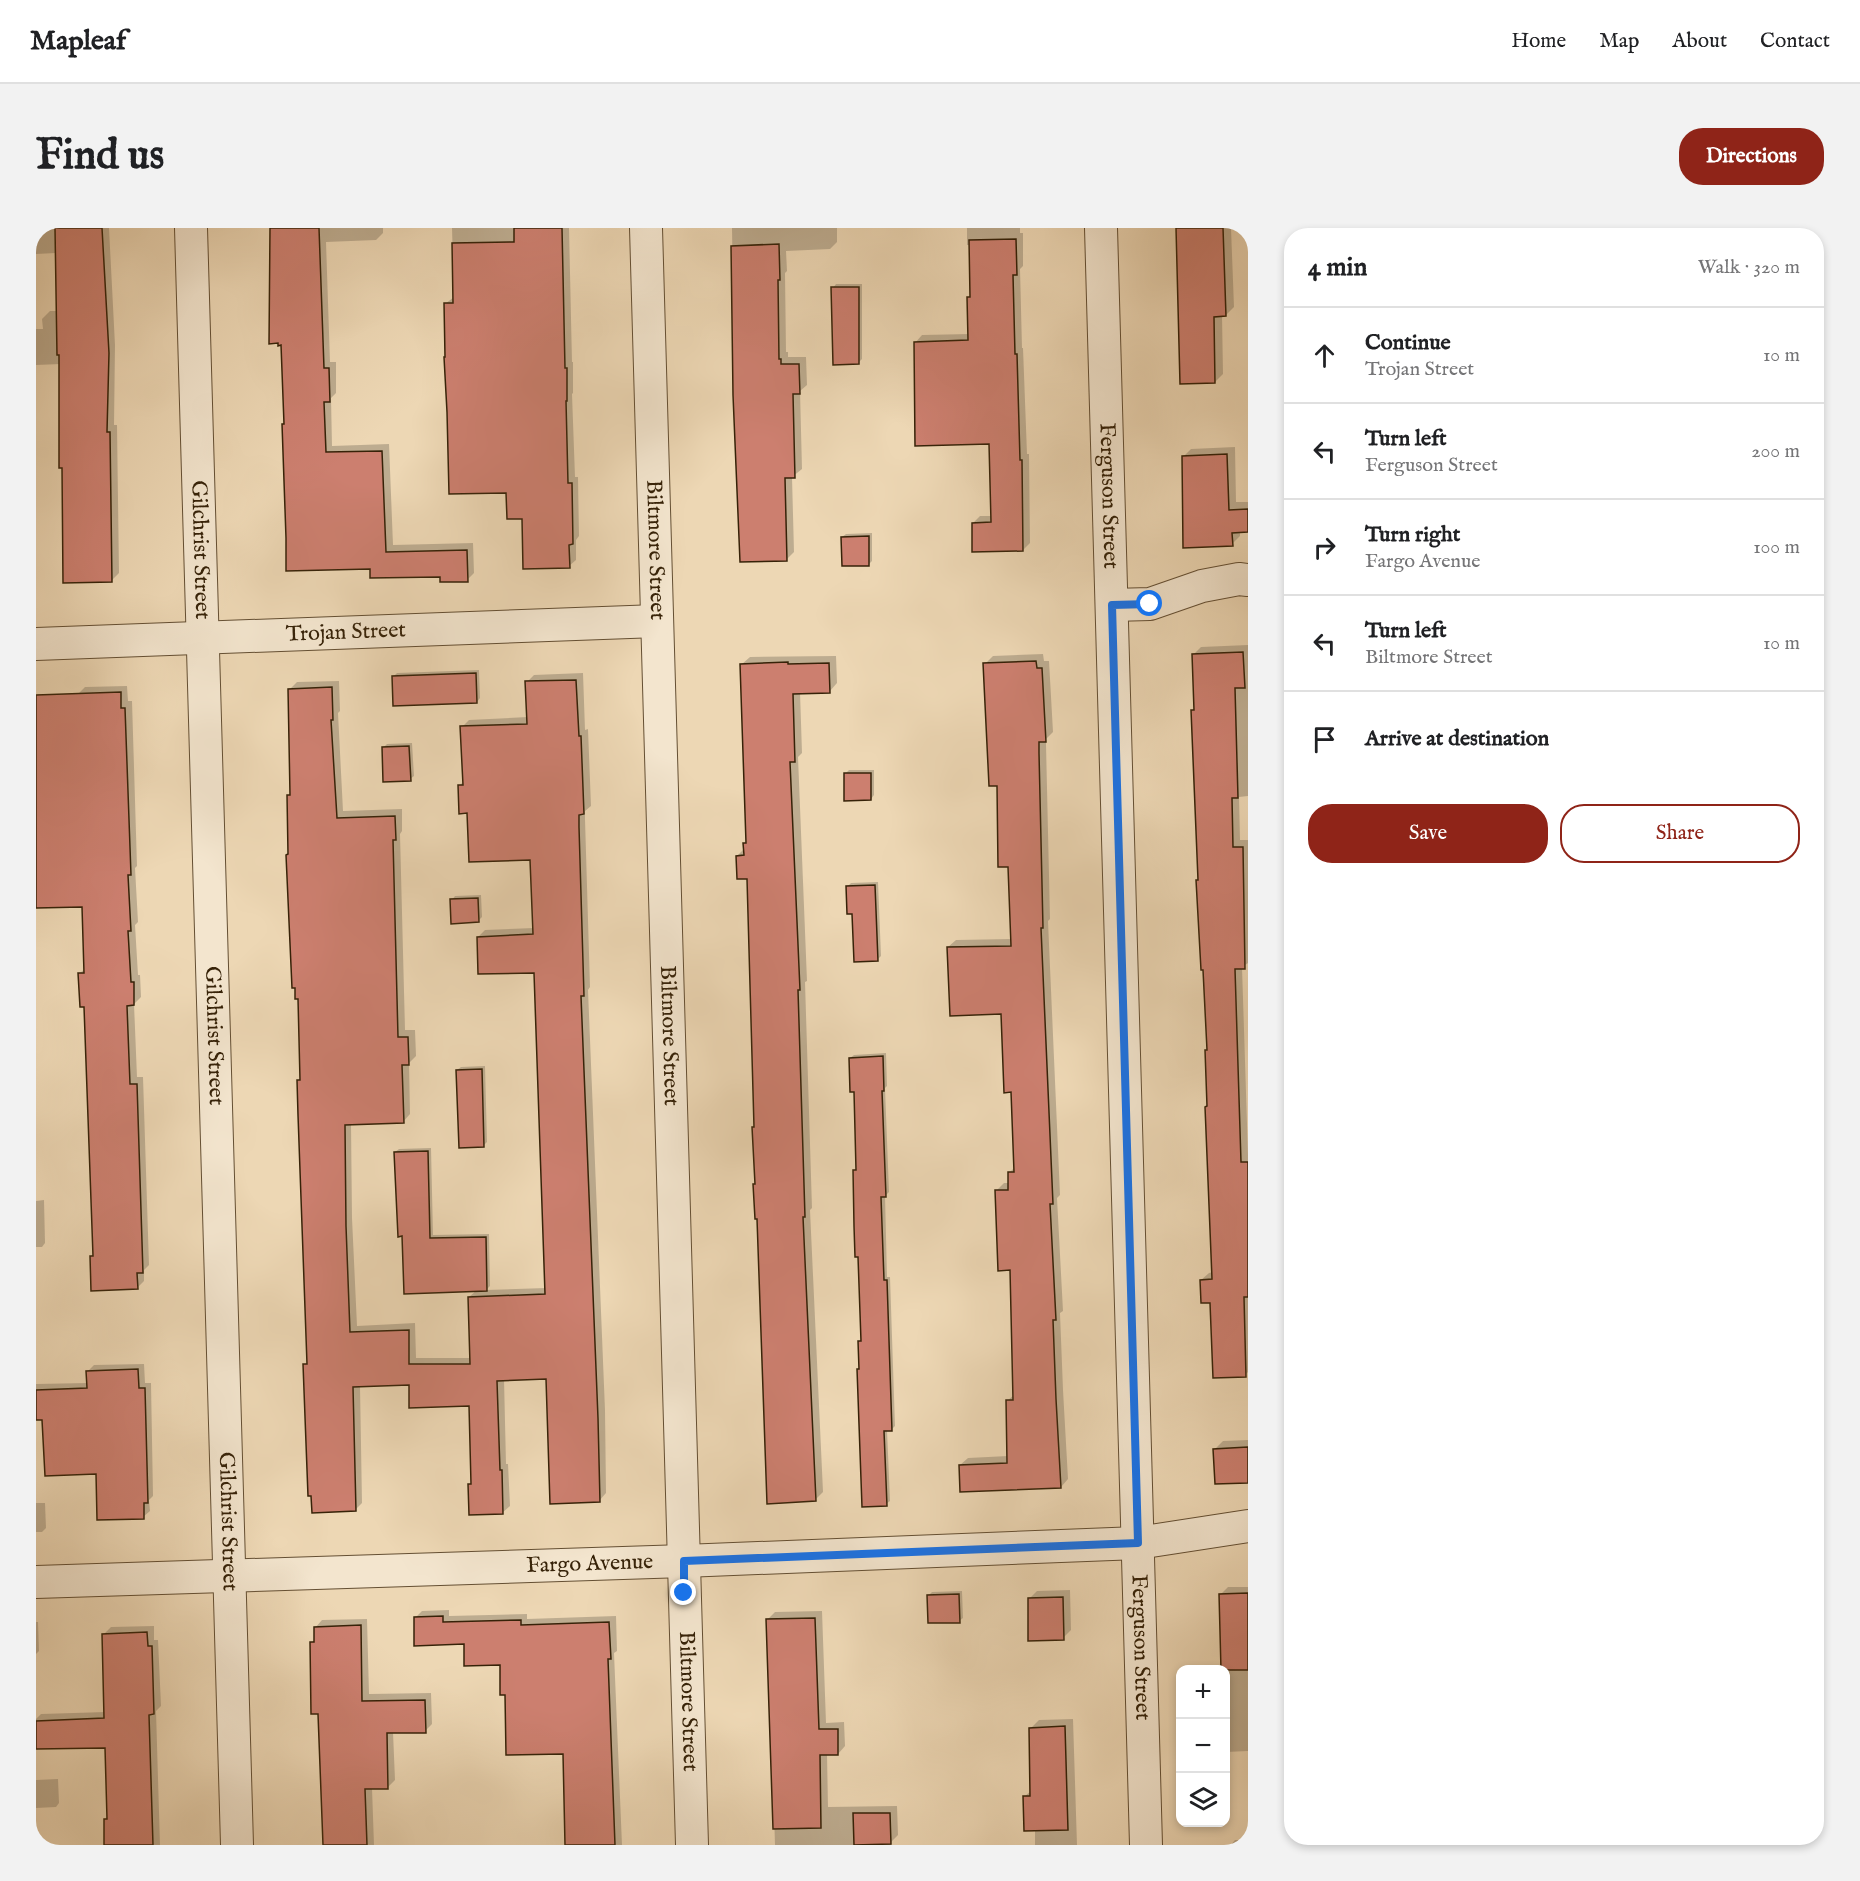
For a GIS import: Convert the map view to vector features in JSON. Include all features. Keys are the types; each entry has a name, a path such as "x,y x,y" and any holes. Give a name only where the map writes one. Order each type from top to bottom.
{"street":[{"name":"Gilchrist Street","path":"191,228 237,1845"},
{"name":"Biltmore Street","path":"646,228 692,1845"},
{"name":"Ferguson Street","path":"1101,228 1146,1845"},
{"path":"1112,605 1150,604 1202,586 1248,579"},
{"name":"Trojan Street","path":"36,644 657,621"},
{"name":"Fargo Avenue","path":"36,1582 684,1561 1138,1543 1248,1526"}],"building":[{"path":"55,228 102,228 109,353 107,432 110,432 112,582 63,583"},
{"path":"270,228 319,228 324,368 329,368 330,402 324,402 326,452 382,451 386,552 467,550 468,582 440,582 440,577 370,578 370,569 286,571 281,345 269,344"},
{"path":"514,228 562,228 568,483 572,483 573,544 569,545 570,568 523,569 522,519 507,519 506,493 449,494 444,303 453,303 452,243 514,242"},
{"path":"1176,228 1223,228 1226,316 1214,317 1215,383 1180,384"},
{"path":"1016,239 1017,275 1013,275 1020,460 1022,460 1023,551 972,552 972,523 991,522 989,444 915,446 914,342 968,340 969,240"},
{"path":"779,244 779,359 781,359 781,364 799,364 800,394 793,394 795,478 785,478 787,561 740,562 733,395 731,246"},
{"path":"831,287 859,287 859,364 833,365"},
{"path":"1227,454 1229,510 1248,509 1248,532 1232,533 1233,546 1183,548 1182,456"},
{"path":"869,536 869,566 842,566 841,537"},
{"path":"1243,652 1245,688 1235,688 1238,798 1232,798 1233,847 1243,847 1245,969 1235,969 1241,1162 1248,1162 1248,1297 1244,1297 1246,1377 1213,1378 1210,1303 1201,1303 1200,1280 1212,1279 1205,1107 1207,1106 1205,1050 1207,1050 1196,880 1198,880 1191,710 1194,710 1192,654"},
{"path":"1036,661 1037,668 1042,668 1046,742 1039,742 1043,928 1041,928 1053,1204 1050,1204 1056,1320 1053,1320 1061,1488 960,1492 959,1465 1007,1463 1006,1400 1013,1400 1010,1270 998,1271 995,1190 1008,1190 1008,1172 1014,1172 1011,1092 1004,1093 1001,1014 950,1016 947,947 1011,946 1008,867 998,867 997,786 989,786 983,663"},
{"path":"788,662 788,664 829,663 830,693 793,694 795,762 790,762 800,990 798,990 805,1217 803,1217 816,1501 767,1504 757,1219 755,1219 753,1184 755,1184 752,1127 754,1127 747,879 737,879 736,856 744,855 743,843 746,843 740,664"},
{"path":"476,673 477,703 393,706 392,676"},
{"path":"576,680 584,814 579,815 584,996 581,996 600,1502 550,1504 546,1379 497,1381 503,1514 469,1515 468,1484 471,1484 469,1406 409,1408 409,1385 353,1387 356,1511 312,1513 311,1496 308,1496 303,1364 307,1364 297,1080 300,1080 298,999 295,999 295,988 292,988 286,855 288,854 287,795 290,795 288,689 332,687 333,720 331,720 337,818 395,816 396,840 393,840 398,1037 408,1037 409,1065 402,1065 404,1123 345,1125 350,1332 409,1330 409,1364 470,1364 468,1297 545,1294 534,973 478,974 477,937 533,934 530,860 469,862 467,813 459,814 458,785 463,785 460,726 527,724 525,681"},
{"path":"121,692 121,708 125,708 131,875 128,875 131,931 128,931 131,982 134,982 134,1005 127,1006 130,1084 137,1084 143,1273 137,1273 138,1289 91,1291 90,1256 93,1256 84,1007 80,1007 78,973 84,973 82,907 36,908 36,695"},
{"path":"409,746 411,781 383,782 382,747"},
{"path":"844,773 871,773 871,800 844,801"},
{"path":"875,885 878,961 854,962 852,914 847,914 846,886"},
{"path":"478,898 479,922 451,924 450,899"},
{"path":"883,1056 886,1197 881,1197 884,1280 887,1280 892,1431 884,1431 887,1506 862,1507 857,1369 859,1369 858,1341 861,1341 858,1257 855,1257 854,1226 853,1170 856,1170 854,1092 850,1092 849,1058"},
{"path":"482,1069 484,1147 459,1148 456,1070"},
{"path":"428,1151 430,1238 486,1237 487,1291 404,1294 402,1236 398,1237 394,1152"},
{"path":"138,1369 139,1388 145,1388 148,1503 144,1503 144,1519 97,1520 96,1474 45,1476 42,1420 36,1420 36,1390 87,1388 86,1371"},
{"path":"1248,1447 1248,1483 1215,1484 1213,1449"},
{"path":"1248,1593 1248,1670 1230,1670 1230,1665 1221,1665 1219,1594"},
{"path":"959,1594 960,1623 928,1623 927,1595"},
{"path":"1063,1597 1064,1640 1028,1641 1028,1598"},
{"path":"443,1616 443,1622 521,1620 521,1625 609,1622 611,1659 608,1659 615,1845 565,1845 563,1754 506,1755 505,1695 500,1695 500,1665 464,1666 464,1644 414,1646 414,1617"},
{"path":"815,1618 819,1729 838,1729 838,1755 820,1755 821,1828 773,1829 766,1619"},
{"path":"361,1625 362,1701 425,1700 426,1733 387,1733 388,1789 365,1789 367,1845 323,1845 318,1714 311,1714 310,1642 314,1642 314,1627"},
{"path":"147,1632 148,1646 152,1646 154,1714 149,1715 153,1845 104,1845 104,1819 107,1819 105,1748 36,1749 36,1721 104,1718 102,1634"},
{"path":"1065,1726 1068,1830 1024,1831 1023,1796 1030,1796 1029,1728"},
{"path":"853,1813 890,1813 891,1844 854,1845"}],"route":[{"path":"684,1593 684,1561 1138,1543 1112,605 1150,604"}]}
